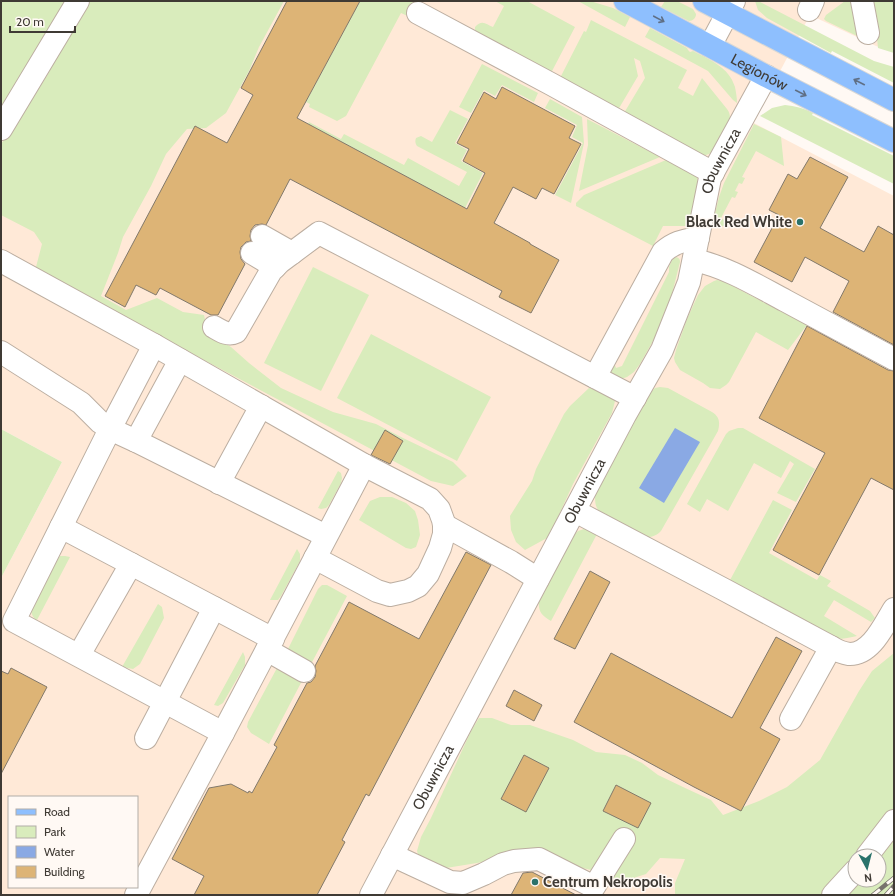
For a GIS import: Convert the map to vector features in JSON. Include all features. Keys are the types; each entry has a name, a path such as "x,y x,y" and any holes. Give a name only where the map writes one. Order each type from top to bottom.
{"main road":[{"name":"Legionów","path":"625,1 766,76 894,141"},
{"path":"704,1 730,7 894,100"}],"street":[{"path":"1,129 78,1"},
{"path":"862,1 868,32"},
{"path":"710,46 730,7"},
{"path":"418,13 713,173"},
{"name":"Obuwnicza","path":"371,895 538,579 662,350 689,282 710,178 766,76"},
{"path":"214,327 226,333 232,334 236,332 275,267 319,233 635,398"},
{"path":"595,377 663,252 672,245 681,241 698,238"},
{"path":"275,267 257,244 292,253"},
{"path":"694,260 708,263 749,281 894,359"},
{"path":"1,261 154,345 364,465 430,499 439,509 443,520 444,534 440,548 428,574 418,586 408,591 390,595 314,558"},
{"path":"154,345 110,429 14,621 223,732"},
{"path":"1,352 81,403 100,422 110,429 326,536"},
{"path":"136,441 180,360"},
{"path":"219,483 261,406"},
{"path":"136,895 364,465"},
{"path":"575,511 844,653 857,653 870,645 894,609"},
{"path":"444,525 511,562 538,579"},
{"path":"61,527 214,608 270,644 304,671"},
{"path":"79,655 131,564"},
{"path":"146,738 214,608"},
{"path":"791,719 831,647"},
{"path":"873,848 894,821"},
{"path":"392,855 450,882 460,889 503,864 514,861 539,859 600,891 624,839"},
{"path":"833,895 847,880"}],"shaded area":[{"path":"1,1 894,1 894,52 876,46 810,15 754,123 894,196 894,895 1,895 1,578 62,462 1,429"}],"green space":[{"path":"1,1 71,1 1,115"},
{"path":"86,1 284,1 226,113 206,128 187,129 166,154 151,186 123,237 101,296 126,310 157,298 183,312 204,315 208,333 231,347 281,388 333,412 376,424 453,462 467,476 453,486 431,481 95,302 36,267 42,244 34,232 1,215 1,144 48,74"},
{"path":"360,1 420,1 412,18 401,13 346,116 337,121 309,107 310,104 306,102"},
{"path":"495,1 527,1 575,27 551,73 475,32 475,27 480,23 493,27 504,6"},
{"path":"578,1 590,1 613,8 630,17 625,27"},
{"path":"665,1 677,1 693,9 696,14 695,18 689,21 661,7"},
{"path":"755,1 758,1 874,61 894,67 894,83 832,51 831,53 767,18 758,10"},
{"path":"845,1 857,1 858,36 824,19 826,15"},
{"path":"873,1 894,1 894,53 878,48 875,19 877,18"},
{"path":"591,20 687,70 678,88 693,96 702,78 727,109 730,116 730,120 712,152 700,157 621,118 645,78 640,61 634,58 638,76 615,115 560,78 584,31 586,32"},
{"path":"650,28 687,48 690,52 693,51 724,69 735,87 737,103 708,71 645,37"},
{"path":"482,64 538,93 534,102 502,85 495,96 484,90 471,113 459,107"},
{"path":"550,99 582,117 584,143 571,203 555,195 583,143 572,137 577,125 545,108"},
{"path":"785,105 809,111 813,113 812,115 894,156 894,184 760,116 772,108"},
{"path":"450,110 468,119 455,143 467,150 461,161 483,173 465,208 308,124 309,122 341,139 344,134 404,165 408,158 459,186 467,172 417,146 415,142 416,138 421,136 432,142"},
{"path":"587,119 660,157 579,191 588,145"},
{"path":"754,124 781,137 784,166 756,151 742,177 745,178 742,184 739,183 735,191 738,192 735,198 732,197 721,218 729,223 720,227 712,226 724,183"},
{"path":"666,160 680,168 683,164 697,175 698,186 691,223 685,226 663,226 653,246 576,206 576,203 584,195"},
{"path":"676,257 680,262 671,298 654,339 634,372 627,377 618,380 611,378 608,364 613,360 616,368 622,366 669,272 669,267 672,260"},
{"path":"313,267 369,295 321,391 264,363"},
{"path":"717,280 725,282 807,325 788,350 756,332 729,382 720,389 710,388 680,370 674,358 687,319 698,295 705,286"},
{"path":"371,334 491,397 457,461 337,398"},
{"path":"589,388 601,388 616,397 612,413 573,484 547,538 525,550 516,542 511,530 510,516 532,481 536,469 564,414 570,406"},
{"path":"655,388 668,388 712,412 718,418 719,425 718,431 661,531 655,536 647,537 602,514 597,507 595,495 648,395"},
{"path":"743,428 815,469 796,502 777,493 794,464 790,461 781,478 754,463 728,511 707,499 700,512 687,504 726,434 729,431"},
{"path":"1,429 62,462 1,578"},
{"path":"338,471 341,473 341,483 329,505 326,508 318,508"},
{"path":"380,497 392,497 406,503 415,511 420,535 416,547 411,549 406,548 359,520 370,501"},
{"path":"773,500 792,510 769,553 817,580 820,575 831,581 827,586 870,611 875,618 871,622 834,600 824,616 857,636 845,639 836,638 729,582"},
{"path":"584,529 597,534 551,621 541,613 539,601 573,536 578,531"},
{"path":"297,549 300,554 300,561 278,600 270,600"},
{"path":"60,556 70,557 37,620 31,611 56,561"},
{"path":"322,585 327,585 347,596 310,666 288,649 318,589"},
{"path":"158,604 162,607 164,618 140,664 133,669 122,667"},
{"path":"243,652 245,657 245,665 223,703 218,706 214,705"},
{"path":"894,653 894,895 675,895 675,883 685,859 660,858 646,874 621,882 591,870 515,855 446,868 419,857 417,851 421,837 471,731 479,718 492,718 511,725 530,725 573,740 596,752 625,755 642,763 658,775 711,800 723,815 759,801 787,787 820,760 872,671"},
{"path":"277,668 303,679 269,744 251,733 247,727 248,722"}],"water":[{"path":"675,428 700,442 664,503 639,488"}],"building":[{"path":"287,1 360,1 297,118 467,209 485,173 463,161 469,149 457,143 484,92 496,99 502,87 575,126 569,138 581,144 554,194 542,188 536,199 513,187 494,223 559,260 531,313 499,297 502,291 290,179 266,225 255,225 251,230 251,241 246,242 241,247 241,259 245,264 218,315 211,315 160,288 156,295 136,285 125,307 105,296 195,126 227,143 253,95 241,88"},
{"path":"810,157 848,177 820,228 864,252 878,226 894,235 894,345 833,312 849,281 805,257 792,282 754,262 779,215 769,210 788,174 797,179"},
{"path":"807,326 888,370 894,371 894,490 871,478 819,575 773,550 825,453 759,418"},
{"path":"385,430 403,441 390,464 371,455"},
{"path":"466,552 491,565 369,796 366,794 342,840 345,842 317,895 194,895 204,876 172,859 209,788 231,784 248,793 249,791 252,793 277,747 274,745 307,683 311,682 315,677 315,666 349,602 419,639"},
{"path":"590,571 610,582 575,649 554,639"},
{"path":"776,637 802,651 760,728 780,739 741,811 574,722 611,653 732,718"},
{"path":"11,668 47,687 1,774 1,671 8,674"},
{"path":"514,690 542,705 534,721 506,706"},
{"path":"524,755 549,768 526,812 501,799"},
{"path":"616,785 651,803 638,828 603,811"},
{"name":"Centrum Nekropolis","path":"532,872 576,895 511,895 523,873"}],"railway":[{"path":"873,895 894,878"},
{"path":"886,895 894,886"}],"place":[{"name":"Black Red White","path":"800,222"},
{"name":"Centrum Nekropolis","path":"535,882"}]}
